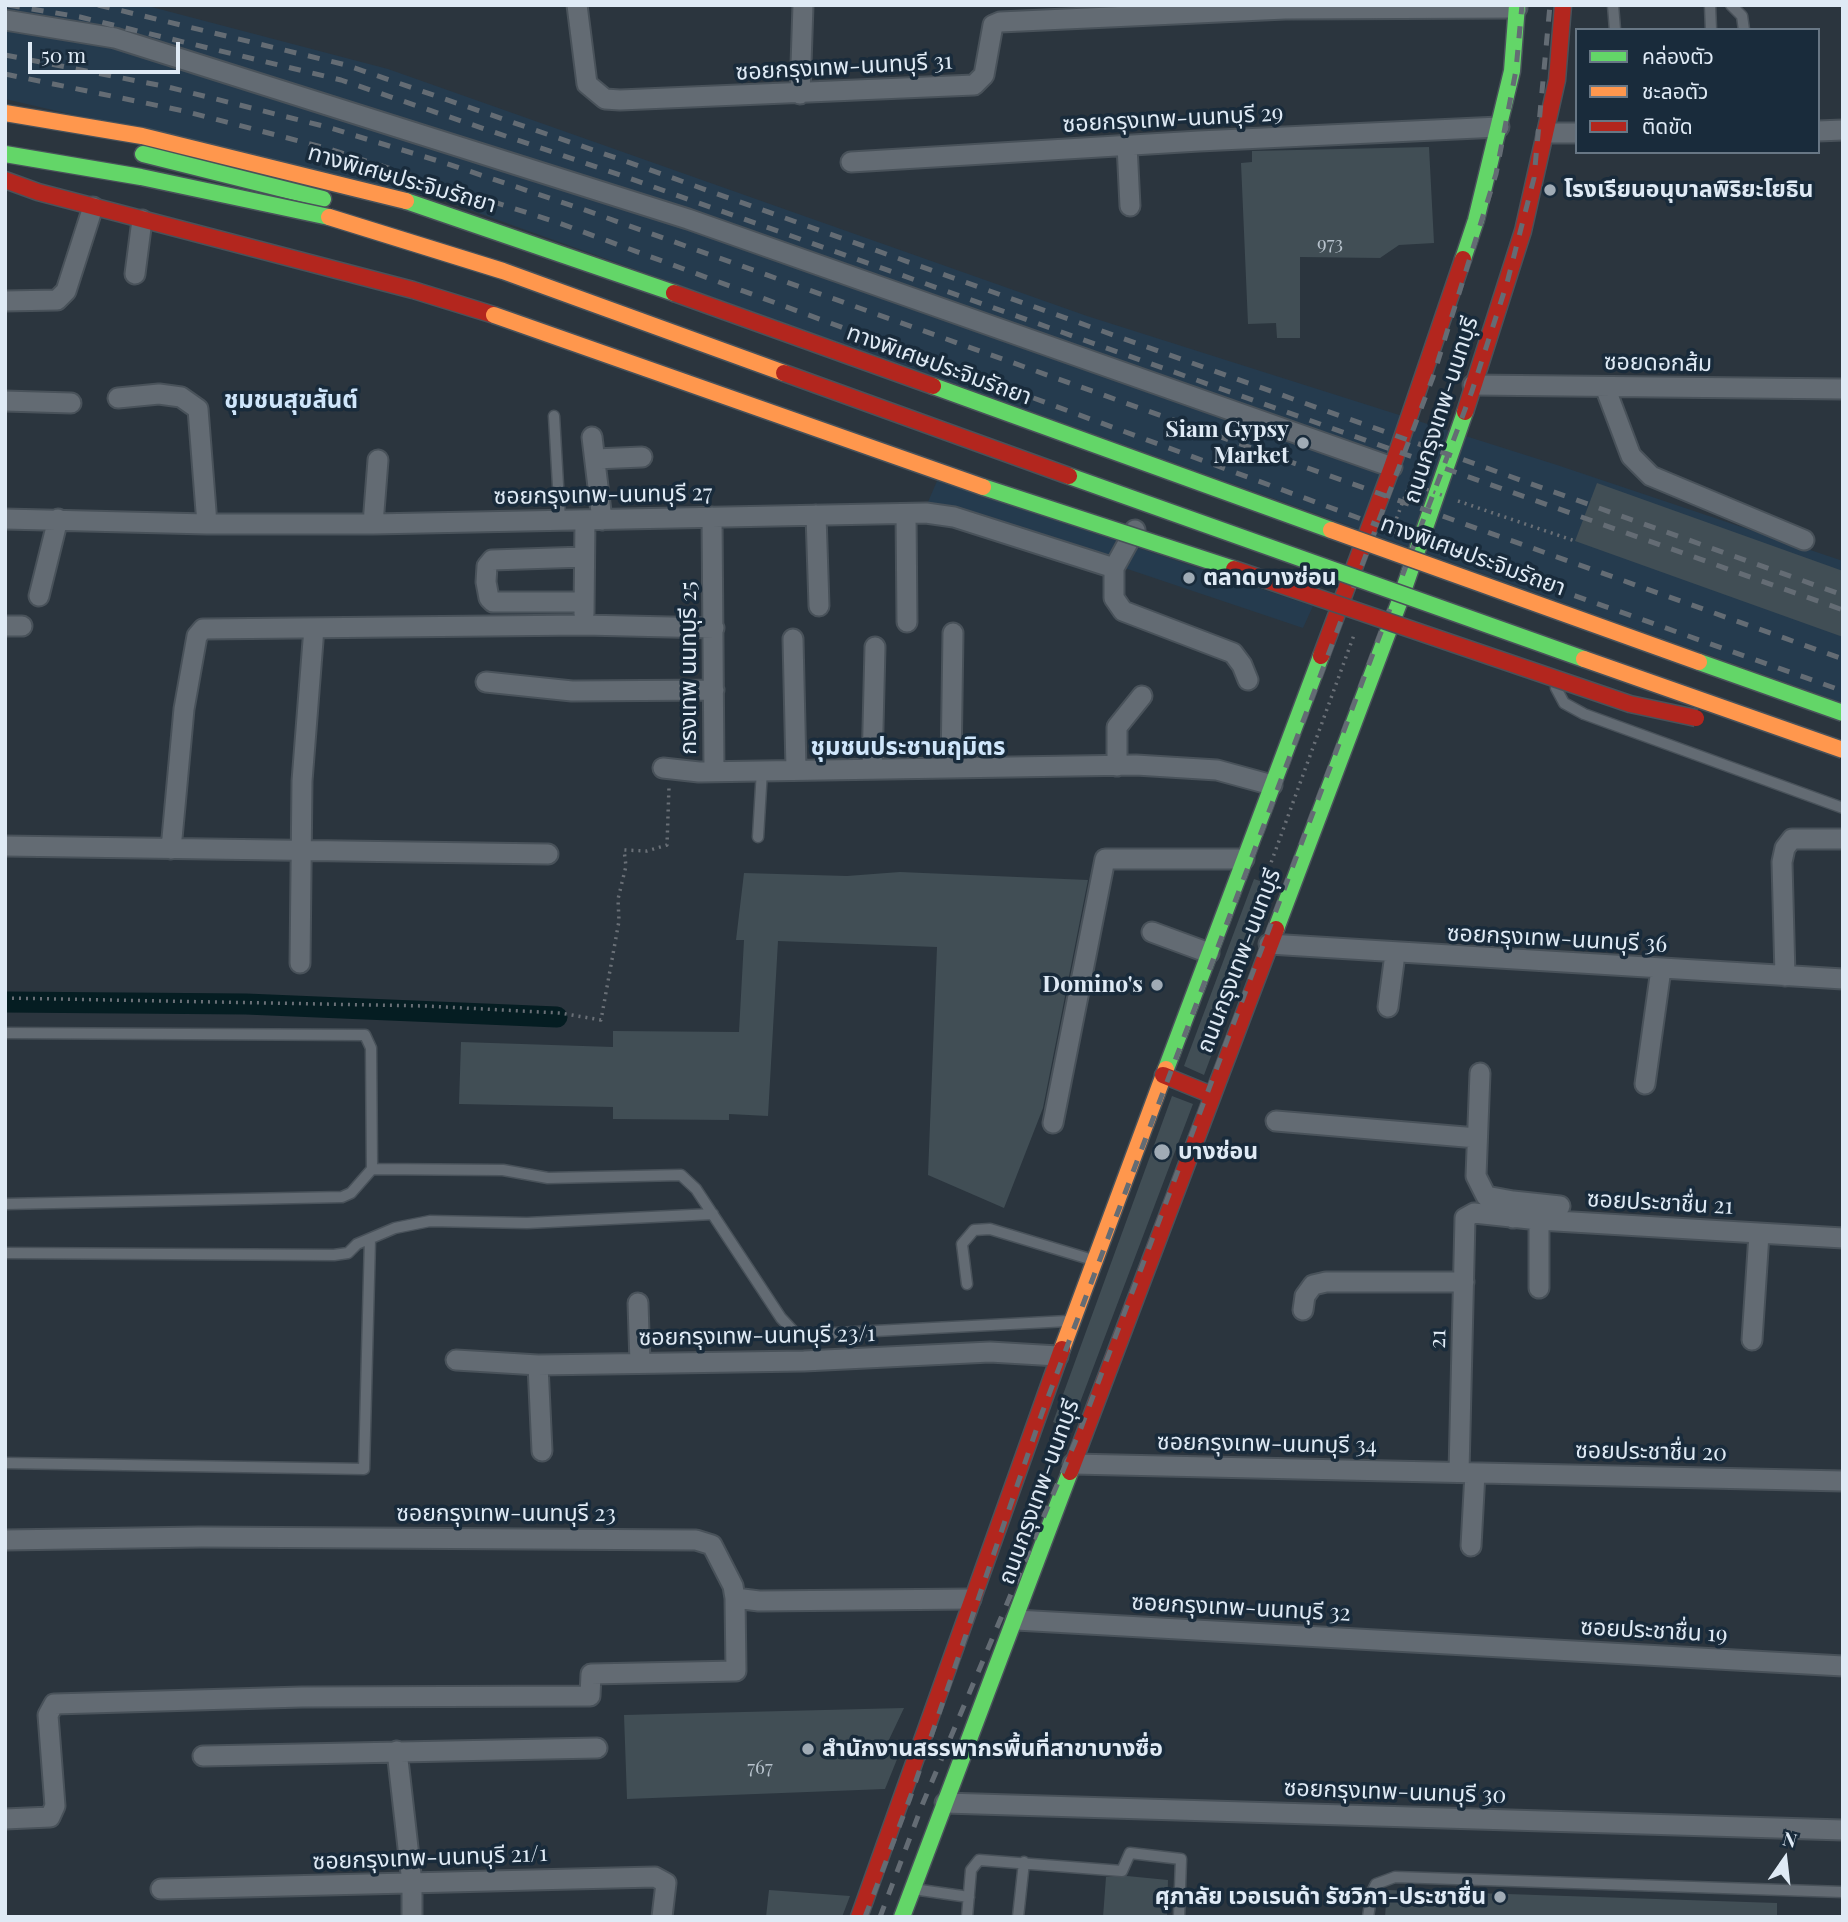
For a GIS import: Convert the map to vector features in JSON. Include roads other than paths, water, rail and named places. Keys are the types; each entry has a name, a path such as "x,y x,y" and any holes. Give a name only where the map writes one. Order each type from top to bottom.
{"main road":[{"name":"ถนนกรุงเทพ-นนทบุรี","path":"902,1917 1399,603 1523,230 1557,80 1563,5"},
{"name":"ถนนกรุงเทพ-นนทบุรี","path":"859,1917 1058,1356 1272,785 1352,581 1392,467 1476,220 1512,71 1517,6"},
{"name":"ทางพิเศษประจิมรัถยา","path":"5,113 142,136 289,170 401,199 512,235 1843,713"},
{"path":"5,128 121,150 333,201 1153,499 1555,666 1843,766"},
{"path":"5,154 141,177 325,216 503,271 1304,561 1843,750"},
{"path":"5,165 333,201"},
{"path":"5,180 93,207 413,290 494,315 1075,519 1327,598 1630,704 1843,750"},
{"path":"1163,1075 1212,1095"},
{"path":"902,1792 945,1803"}],"street":[{"name":"ซอยกรุงเทพ-นนทบุรี 31","path":"577,5 587,84 605,99 800,94 975,85 985,75 993,25 1061,12 1517,6"},
{"path":"800,94 803,5"},
{"path":"5,20 115,38 688,219 1392,467"},
{"name":"ซอยกรุงเทพ-นนทบุรี 29","path":"851,162 1127,145 1499,128"},
{"path":"1820,131 1843,130"},
{"path":"1547,132 1575,133"},
{"path":"1127,145 1130,206"},
{"path":"5,301 57,300 66,291 93,207"},
{"path":"135,274 142,220"},
{"name":"ซอยดอกส้ม","path":"1473,385 1843,389"},
{"path":"1605,387 1631,456 1651,476 1804,540"},
{"path":"118,398 159,394 181,397 198,409 207,524"},
{"path":"5,401 71,403"},
{"path":"584,625 584,557 593,520 595,459 592,437"},
{"path":"595,459 642,457"},
{"path":"373,524 378,460"},
{"path":"1153,499 1114,568 1115,598 1123,611 1233,653 1248,680"},
{"path":"906,514 907,622"},
{"name":"ซอยกรุงเทพ-นนทบุรี 27","path":"5,519 207,524 373,524 906,514 954,517 1114,568"},
{"path":"816,515 819,606"},
{"name":"กรงเทพ นนทบุรี 25","path":"712,517 714,771 1117,766 1217,770 1272,785"},
{"path":"38,596 58,519"},
{"path":"584,557 492,560 487,566 485,582 493,602 584,602"},
{"path":"171,849 184,709 198,632 212,627 584,625 714,628"},
{"path":"300,963 302,781 314,628"},
{"path":"951,767 953,633"},
{"path":"793,639 796,769"},
{"path":"872,768 874,647"},
{"path":"486,682 572,691 714,691"},
{"path":"1117,766 1117,727 1142,696"},
{"path":"666,775 679,771 714,771"},
{"path":"1785,976 1782,862 1785,848 1792,839 1843,839"},
{"path":"5,846 548,854"},
{"path":"1053,1123 1105,859 1244,859"},
{"path":"1152,932 1209,953"},
{"name":"ซอยกรุงเทพ-นนทบุรี 36","path":"1269,944 1395,954 1843,979"},
{"path":"1388,1007 1395,954"},
{"path":"1645,1084 1661,970"},
{"path":"1480,1073 1476,1176 1482,1191 1486,1196 1513,1210 1560,1206"},
{"path":"1276,1121 1478,1138"},
{"name":"ซอยประชาชื่น 21","path":"1474,1213 1513,1210 1539,1220 1843,1238"},
{"name":"21","path":"1471,1546 1462,1228 1465,1218 1474,1213"},
{"path":"1539,1220 1539,1287"},
{"path":"1752,1340 1759,1234"},
{"path":"1303,1310 1305,1296 1313,1285 1326,1282 1464,1282"},
{"path":"638,1303 640,1363"},
{"name":"ซอยกรุงเทพ-นนทบุรี 23/1","path":"456,1360 538,1365 804,1361 990,1352 1058,1356"},
{"path":"538,1365 542,1451"},
{"name":"ซอยกรุงเทพ-นนทบุรี 34","path":"1073,1464 1467,1472"},
{"name":"ซอยประชาชื่น 20","path":"1467,1472 1843,1481"},
{"name":"ซอยกรุงเทพ-นนทบุรี 23","path":"5,1540 201,1537 696,1540 712,1545 733,1586 735,1598"},
{"path":"5,1819 50,1816 55,1806 48,1715 54,1704 302,1697 590,1696 591,1674 736,1671 735,1598 759,1601 971,1599"},
{"name":"ซอยกรุงเทพ-นนทบุรี 32","path":"1016,1620 1464,1646"},
{"name":"ซอยประชาชื่น 19","path":"1464,1646 1843,1666"},
{"path":"203,1756 597,1748"},
{"path":"397,1751 412,1883 412,1917"},
{"name":"ซอยกรุงเทพ-นนทบุรี 30","path":"945,1803 1843,1830"},
{"name":"ซอยกรุงเทพ-นนทบุรี 21/1","path":"161,1889 655,1877 666,1883 662,1917"}],"lane":[{"path":"1614,5 1615,28"},
{"path":"1710,5 1711,28"},
{"path":"1731,5 1742,16 1744,28"},
{"path":"554,416 560,520"},
{"path":"1555,666 1556,692 1564,703 1584,714 1843,807"},
{"path":"758,837 762,769"},
{"path":"5,1033 360,1034 369,1038 371,1048 372,1128 372,1170 351,1193 342,1197 5,1204"},
{"path":"372,1170 503,1170 548,1178 681,1175 690,1181 780,1318 795,1333 1072,1320"},
{"path":"5,1253 334,1255 348,1252 357,1244 396,1228 430,1221 527,1223 713,1214"},
{"path":"967,1284 962,1244 974,1230 990,1229 1094,1260"},
{"path":"5,1463 364,1469 370,1239"},
{"path":"967,1917 975,1862 986,1859 1122,1871 1128,1854 1179,1858 1179,1917"},
{"path":"1018,1917 1024,1862"},
{"path":"1368,1917 1371,1892 1376,1884 1395,1877 1843,1892"},
{"path":"913,1889 969,1897"}],"waterway":[{"path":"5,1002 246,1004 557,1017"}],"railway":[{"path":"8,5 80,17 341,80 620,175 1843,610"},
{"path":"98,5 346,65 625,161 1843,595"},
{"path":"865,1917 910,1798 1042,1413 1433,377 1496,174 1516,70 1522,5"},
{"path":"880,1917 923,1803 1081,1428 1472,391 1507,283 1534,178 1550,5"},
{"path":"5,55 168,87 327,127 445,163 582,209 1843,659"},
{"path":"5,74 184,111 326,148 559,223 1421,541 1843,691"}],"place":[{"name":"โรงเรียนอนุบาลพิริยะโยธิน","path":"1550,190"},
{"name":"Siam Gypsy Market","path":"1303,443"},
{"name":"ตลาดบางซ่อน","path":"1189,578"},
{"name":"Domino's","path":"1157,985"},
{"name":"บางซ่อน","path":"1162,1152"},
{"name":"สำนักงานสรรพากรพื้นที่สาขาบางซื่อ","path":"808,1749"},
{"name":"ศุภาลัย เวอเรนด้า รัชวิภา-ประชาชื่น","path":"1500,1897"}],"district":[{"name":"ชุมชนสุขสันต์","path":"291,401"},
{"name":"ชุมชนประชานฤมิตร","path":"908,748"}]}
